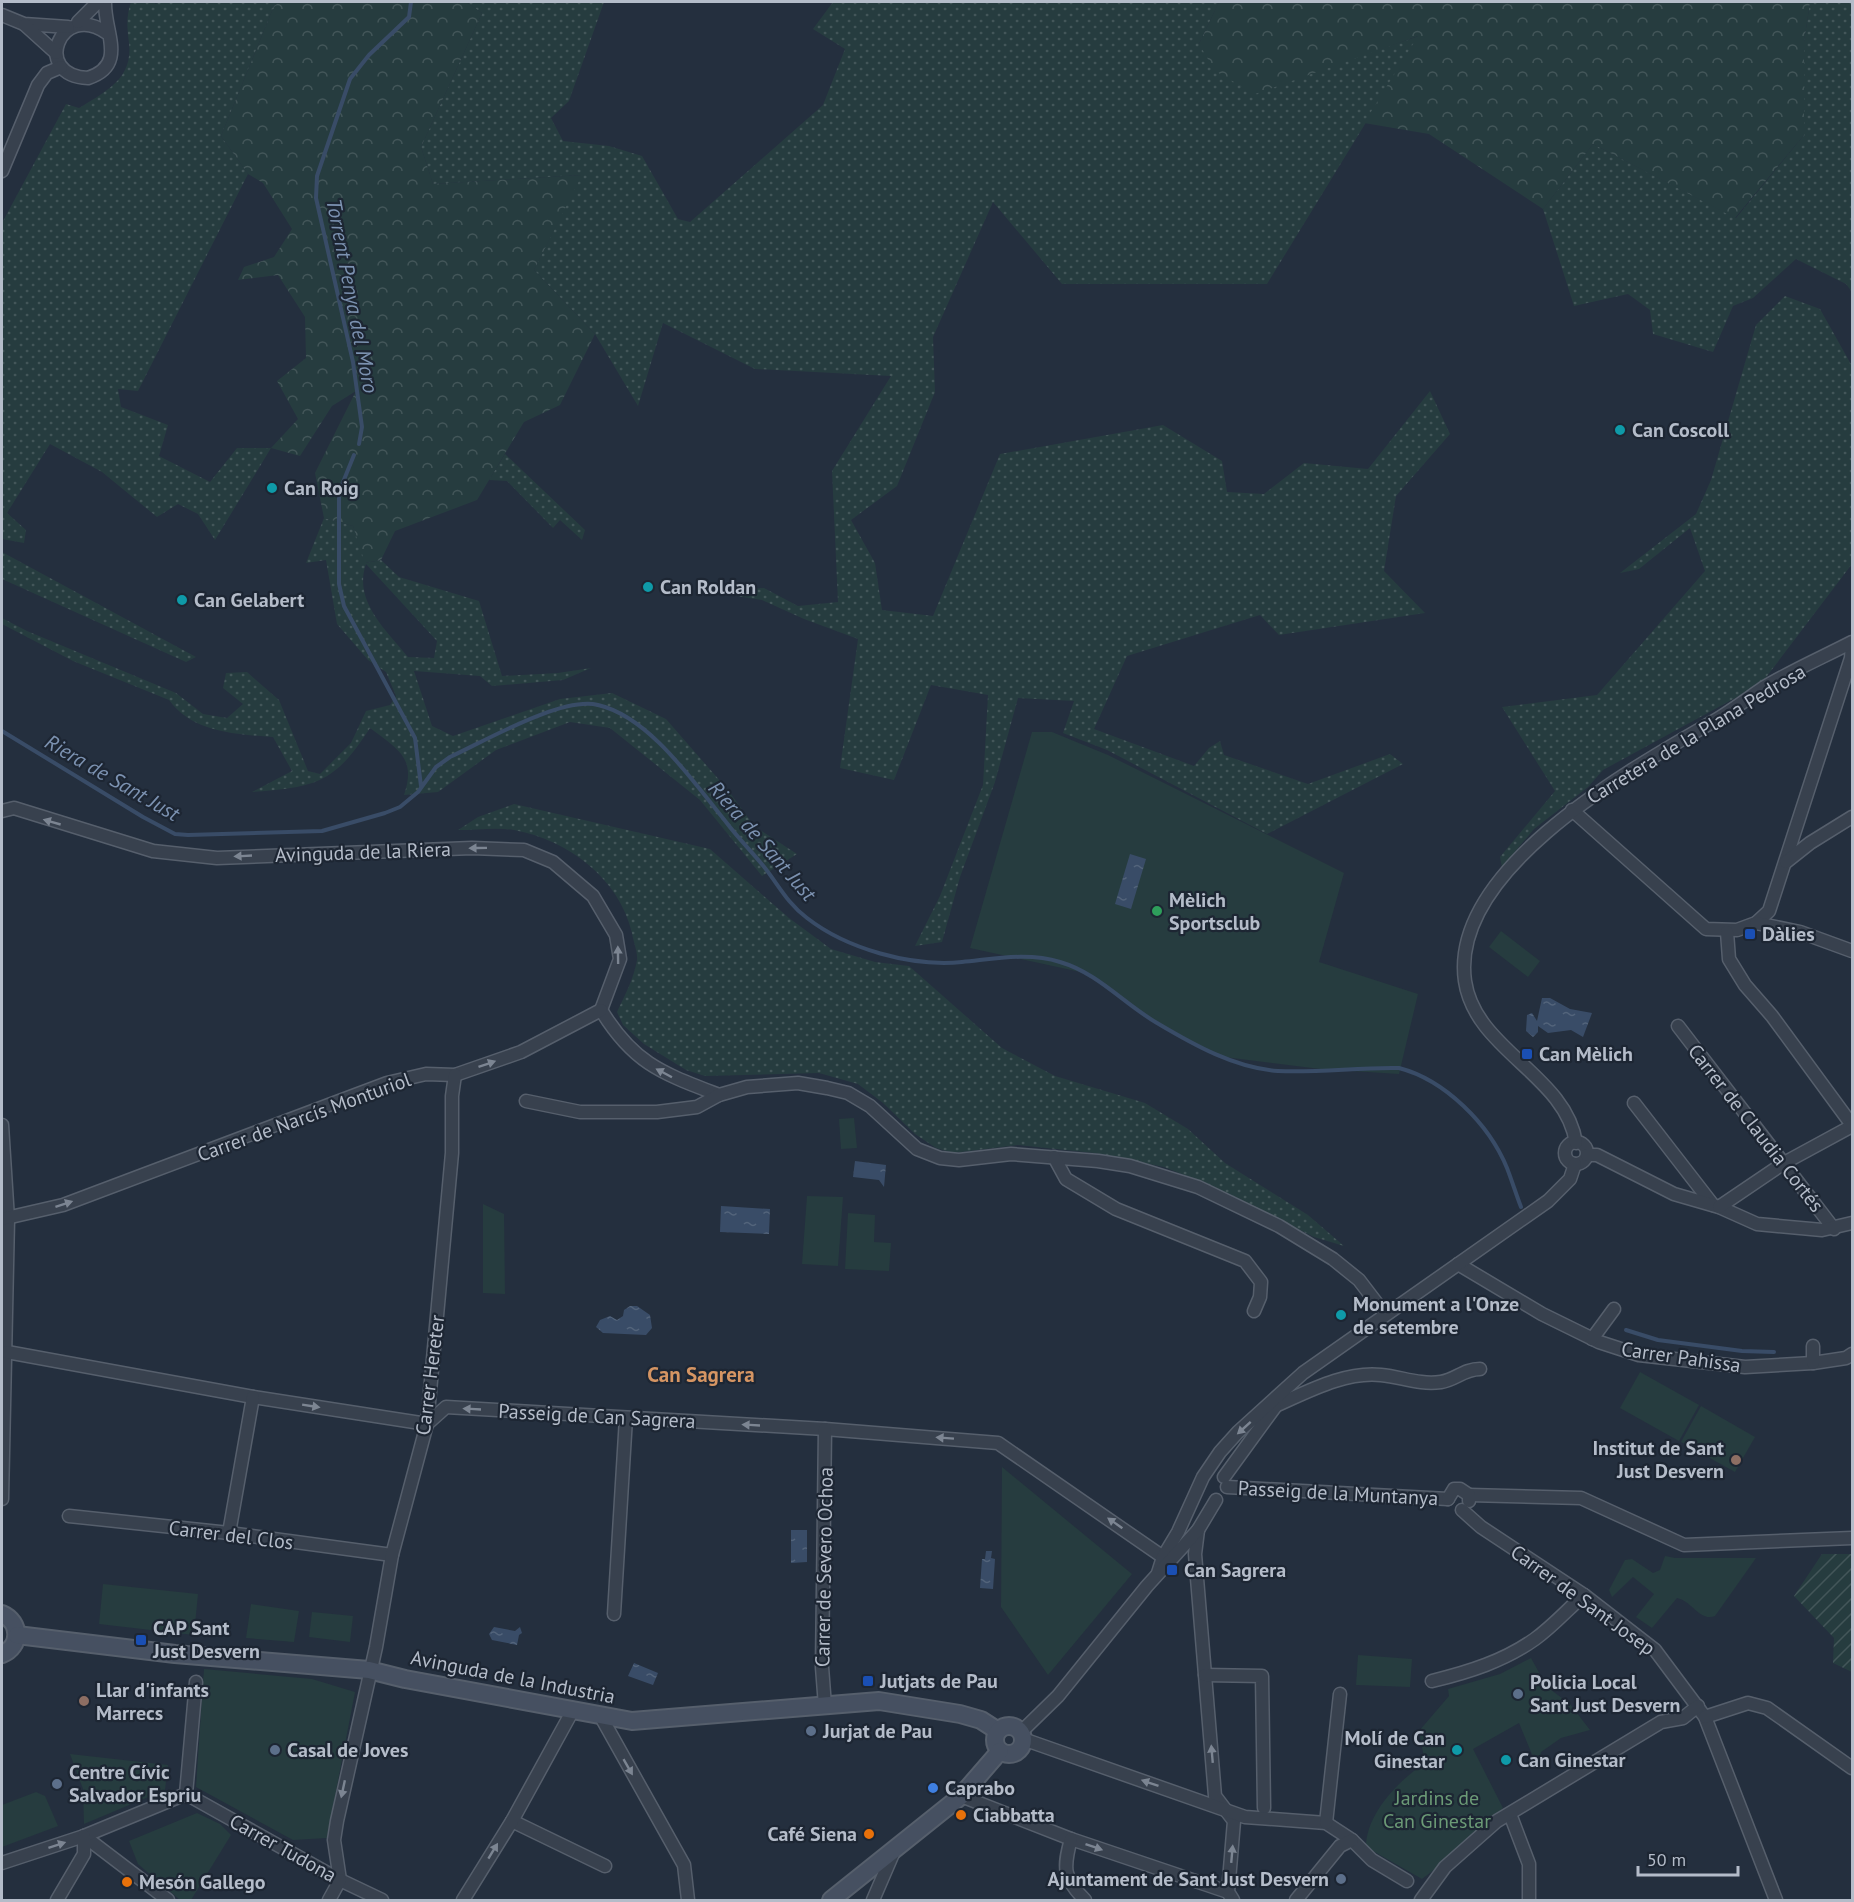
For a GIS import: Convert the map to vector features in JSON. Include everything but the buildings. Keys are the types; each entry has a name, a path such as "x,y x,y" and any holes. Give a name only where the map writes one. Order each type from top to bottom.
{"street":[{"path":"56,53 60,35 98,2"},
{"path":"24,24 56,53 61,67 78,78 97,75 105,70 112,53 105,2"},
{"path":"2,15 24,24 44,27 73,24 98,26 108,33"},
{"path":"2,171 38,85 47,73 61,67"},
{"path":"1572,810 1706,929 1727,932 1756,923 1769,911 1851,658 1852,643"},
{"name":"Carretera de la Plana Pedrosa","path":"1576,1143 1574,1130 1559,1102 1484,1025 1465,981 1466,948 1477,913 1502,878 1572,810 1765,687 1852,643"},
{"name":"Avinguda de la Riera","path":"2,811 14,808 153,851 217,858 464,848 524,850 553,862 593,896 616,935 620,959 602,1010"},
{"path":"1785,863 1810,843 1852,817"},
{"path":"1756,923 1800,932 1852,951"},
{"path":"1716,1206 1784,1162 1852,1126 1772,1016 1745,985 1729,959 1727,932"},
{"path":"602,1010 618,1037 661,1073 718,1095"},
{"name":"Carrer de Narcís Monturiol","path":"5,1219 63,1205 387,1083 426,1074 455,1075 521,1052 602,1010"},
{"name":"Carrer de Claudia Cortés","path":"1678,1026 1834,1229"},
{"name":"Carrer Hereter","path":"340,1880 335,1830 369,1670 376,1647 392,1555 427,1424 452,1153 452,1096 455,1075"},
{"path":"526,1101 580,1113 657,1112 697,1107 718,1095 747,1087 798,1083 848,1093 870,1106 898,1134 928,1155 959,1160 1011,1154 1130,1166 1198,1187 1250,1212 1333,1259 1359,1280 1385,1314"},
{"path":"1634,1103 1716,1206"},
{"path":"2,1125 7,1352 2,1499"},
{"path":"1576,1143 1584,1146 1587,1155 1584,1161 1575,1164 1569,1162 1565,1154 1568,1146 1576,1143"},
{"path":"1587,1155 1597,1155 1674,1194 1716,1206 1757,1224 1812,1230 1834,1229 1852,1223"},
{"path":"1053,1157 1066,1179 1116,1209 1245,1261 1261,1282 1260,1297 1254,1311"},
{"path":"1158,1573 1163,1557 1201,1482 1220,1452 1238,1432 1304,1373 1548,1200 1570,1179 1575,1164"},
{"name":"Carrer Pahissa","path":"1458,1264 1542,1314 1592,1339 1640,1355 1745,1367 1813,1363 1846,1358 1852,1354"},
{"path":"1592,1339 1614,1309"},
{"path":"1813,1346 1813,1363"},
{"path":"7,1352 253,1397 427,1424"},
{"path":"1275,1406 1319,1386 1368,1374 1416,1383 1444,1382 1469,1369 1480,1369"},
{"path":"1287,1389 1226,1482 1222,1497 1216,1500 1198,1530 1158,1573 1058,1696 1022,1736 1022,1747 1016,1753 1008,1754 1000,1751 995,1738 998,1731 1006,1726 1022,1736 1245,1817 1326,1823 1352,1840 1372,1860 1407,1881"},
{"path":"229,1533 253,1397"},
{"name":"Passeig de Can Sagrera","path":"427,1424 446,1407 825,1429 998,1443 1163,1557"},
{"path":"614,1614 626,1418"},
{"name":"Carrer de Severo Ochoa","path":"825,1429 822,1667 825,1706"},
{"path":"1201,1482 1209,1473 1218,1473 1226,1482"},
{"path":"1201,1482 1205,1497 1216,1500"},
{"name":"Passeig de la Muntanya","path":"1226,1482 1448,1499"},
{"path":"1469,1495 1469,1504 1462,1510 1455,1510 1450,1506 1448,1499 1454,1490 1465,1491 1469,1495 1581,1498 1684,1545 1852,1538"},
{"name":"Carrer de Sant Josep","path":"1462,1510 1481,1527 1584,1595 1655,1650 1702,1712 1776,1900"},
{"name":"Carrer del Clos","path":"69,1516 229,1533 392,1555"},
{"path":"961,1796 1071,1839 1231,1896 1234,1821 1215,1796 1195,1554 1198,1530"},
{"path":"1432,1681 1471,1671 1509,1655 1536,1638 1584,1595"},
{"path":"2,1614 14,1623 17,1635 11,1649 2,1654"},
{"name":"Avinguda de la Industria","path":"17,1635 175,1654 369,1670 632,1721 879,1701 960,1714 981,1720 998,1731"},
{"path":"1205,1675 1262,1676 1264,1808"},
{"path":"2,1863 84,1836 186,1794 196,1682"},
{"path":"1326,1823 1340,1694"},
{"path":"1421,1900 1431,1883 1497,1821 1661,1722 1748,1703 1767,1708 1852,1768"},
{"path":"463,1900 512,1821 573,1710"},
{"path":"600,1715 684,1865 688,1900"},
{"path":"831,1900 961,1796 1000,1751"},
{"name":"Carrer Tudona","path":"186,1794 340,1880 382,1900"},
{"path":"1510,1814 1529,1864 1529,1900"},
{"path":"512,1821 605,1866"},
{"path":"57,1900 84,1854 84,1836"},
{"path":"84,1836 168,1900"},
{"path":"1071,1839 1065,1862 1069,1884 1085,1900"},
{"path":"1296,1900 1340,1846 1352,1840"},
{"path":"873,1900 896,1848"},
{"path":"329,1900 340,1880"}],"green space":[{"path":"131,2 156,2 155,4 160,2 280,2 274,6 221,136 248,174 138,391 118,389 121,407 168,425 159,456 210,482 237,448 271,448 215,540 198,514 178,504 157,517 102,472 50,444 7,513 26,530 24,543 2,539 2,223 66,104 79,108 116,83 122,75 129,55 127,22"},
{"path":"280,2 466,2 482,13 421,147 433,184 582,175 534,270 595,334 560,405 524,422 477,500 395,531 381,560 365,563 353,526 324,518 315,473 356,391 332,406 300,456 271,448 298,419 277,381 306,358 305,317 278,275 238,280 244,267 274,257 292,229 263,183 248,174 221,136 274,6"},
{"path":"466,2 604,2 569,101 551,118 563,141 609,146 642,156 678,219 690,222 823,105 845,49 813,29 833,2 1219,2 1199,44 1341,62 1419,36 1267,284 1062,284 993,202 933,337 935,392 897,486 851,520 875,563 882,610 933,616 1000,454 1163,425 1222,461 1227,492 1264,494 1304,463 1368,469 1430,391 1450,434 1396,496 1384,571 1425,613 1279,635 1260,615 1127,656 1094,729 1194,766 1209,748 1220,741 1224,755 1308,784 1390,754 1403,764 1267,834 1107,750 1063,733 1074,701 1018,698 995,782 960,877 942,942 915,946 940,896 983,785 988,695 931,685 894,780 840,768 858,639 762,600 698,590 764,588 798,606 838,602 832,471 891,376 755,369 663,323 638,406 595,334 534,270 581,175 433,184 421,147 482,13"},
{"path":"1219,2 1810,2 1804,42 1804,135 1735,218 1593,144 1543,209 1429,134 1364,123 1418,36 1255,94 1215,71 1199,44"},
{"path":"1810,2 1852,2 1852,292 1846,284 1796,259 1753,298 1733,306 1713,352 1653,334 1650,310 1628,294 1574,306 1543,209 1593,144 1736,218 1804,135 1804,42"},
{"path":"1785,296 1820,309 1852,366 1852,564 1761,684 1603,770 1588,787 1534,829 1502,867 1500,857 1555,791 1502,707 1597,695 1705,571 1690,528 1639,569 1620,573 1696,514 1711,480 1756,325"},
{"path":"505,454 585,530 582,540 560,520 553,528 507,481 489,480"},
{"path":"324,518 353,526 366,563 381,560 399,577 479,601 502,676 558,673 591,668 563,680 492,686 480,676 414,671 432,726 453,736 560,699 612,693 666,719 728,790 754,826 797,854 762,876 700,800 610,728 570,722 496,750 438,792 404,795 408,771 402,755 370,728 345,761 334,772 322,779 292,788 252,792 292,771 273,737 230,733 203,725 179,711 169,700 73,661 2,624 2,618 27,631 176,693 203,714 227,718 243,704 223,688 226,673 247,672 279,700 308,771 320,774 351,743 366,711 390,705 396,696 386,672 368,660 337,624 326,560 306,563","holes":["366,564 437,641 434,658 408,657 382,625 368,603 363,578"]},
{"path":"2,552 196,657 186,662 2,579"},
{"name":"Mèlich Sportsclub","path":"1032,732 1052,732 1108,755 1344,873 1319,962 1418,994 1399,1074 1320,1069 1224,1057 1167,1029 1085,973 970,948"},
{"path":"514,804 710,849 789,918 831,949 875,962 909,966 1002,1048 1055,1076 1145,1103 1188,1129 1225,1163 1308,1215 1344,1246 1314,1237 1214,1187 1164,1167 1094,1153 1018,1145 953,1153 936,1148 915,1134 883,1103 858,1084 819,1073 705,1076 686,1070 644,1044 623,1025 617,1012 634,973 637,954 625,913 616,895 603,879 572,852 534,835 507,829 458,830 478,817"},
{"path":"1501,931 1540,961 1528,977 1489,947"},
{"path":"854,1118 857,1148 841,1149 839,1119"},
{"path":"807,1196 843,1197 838,1266 802,1264"},
{"path":"483,1204 504,1214 505,1294 483,1293"},
{"path":"848,1213 875,1215 874,1242 891,1243 889,1271 845,1269"},
{"path":"1640,1372 1699,1405 1679,1441 1620,1408"},
{"path":"1701,1406 1755,1437 1735,1472 1681,1442"},
{"path":"1002,1467 1132,1574 1048,1675 1001,1607"},
{"path":"1822,1554 1852,1554 1852,1672 1833,1663 1834,1638 1794,1596"},
{"path":"1665,1556 1756,1558 1715,1616 1700,1614 1677,1598 1652,1628 1636,1617 1654,1594 1633,1577 1612,1597 1609,1590 1625,1560 1632,1559 1653,1573 1660,1570"},
{"path":"103,1584 198,1594 194,1635 99,1624"},
{"path":"251,1604 299,1611 294,1642 246,1638"},
{"path":"312,1612 353,1616 350,1642 309,1637"},
{"path":"1358,1655 1412,1659 1410,1687 1356,1685"},
{"name":"Jardins de Can Ginestar","path":"1531,1658 1547,1687 1570,1704 1590,1730 1561,1738 1541,1752 1538,1769 1519,1723 1473,1749 1503,1808 1469,1843 1422,1879 1366,1847 1367,1835 1378,1810 1395,1788 1425,1763 1419,1731 1449,1696 1448,1689 1500,1674"},
{"path":"204,1669 312,1679 355,1692 327,1838 293,1840 196,1787"},
{"path":"70,1754 168,1765 165,1790 84,1824 83,1789"},
{"path":"36,1792 45,1796 58,1826 2,1847 2,1805"},
{"path":"197,1813 220,1824 231,1835 191,1900 180,1900 138,1864 129,1841"}],"water":[{"path":"1130,854 1146,859 1131,909 1115,904"},
{"path":"1542,998 1550,998 1570,1009 1592,1013 1583,1037 1571,1030 1548,1033 1538,1026 1538,1032 1533,1037 1526,1031 1527,1015 1532,1013 1537,1021"},
{"path":"855,1161 886,1165 884,1187 879,1180 853,1177"},
{"path":"721,1206 770,1209 769,1234 720,1232"},
{"path":"630,1306 637,1306 650,1315 652,1328 646,1335 603,1333 596,1327 600,1320 610,1316 617,1320"},
{"path":"791,1530 807,1530 807,1562 791,1563"},
{"path":"986,1551 992,1551 991,1558 995,1559 993,1589 980,1588 982,1559 985,1559"},
{"path":"494,1627 515,1631 520,1627 522,1633 519,1635 517,1645 492,1640 489,1634"},
{"path":"634,1663 658,1673 653,1685 628,1676"}],"waterway":[{"name":"Torrent Penya del Moro","path":"359,444 362,427 353,362 316,198 317,176 350,79 369,55 409,17 411,2"},
{"name":"Torrent Penya del Moro","path":"354,455 339,492 339,584 344,606 415,738 421,786"},
{"name":"Riera de Sant Just","path":"2,731 175,834 322,831 400,807 418,792 436,767 450,757 503,731 565,707 583,704 598,705 617,712 635,723 670,753 800,913 841,939 880,954 922,962 942,963 1023,957 1060,962 1087,974 1145,1015 1185,1039 1215,1054 1262,1069 1324,1071 1399,1068 1416,1074 1449,1093 1477,1120 1499,1152 1521,1207"},
{"name":"Riera de Sant Just","path":"1626,1330 1658,1340 1742,1351 1774,1352"}],"place":[{"name":"Can Coscoll","path":"1620,430"},
{"name":"Can Roig","path":"272,488"},
{"name":"Can Roldan","path":"648,587"},
{"name":"Can Gelabert","path":"182,600"},
{"name":"Mèlich Sportsclub","path":"1157,911"},
{"name":"Dàlies","path":"1750,934"},
{"name":"Can Mèlich","path":"1527,1054"},
{"name":"Monument a l'Onze de setembre","path":"1341,1315"},
{"name":"Institut de Sant Just Desvern","path":"1736,1460"},
{"name":"Can Sagrera","path":"1172,1570"},
{"name":"CAP Sant Just Desvern","path":"141,1640"},
{"name":"Jutjats de Pau","path":"868,1681"},
{"name":"Policia Local Sant Just Desvern","path":"1518,1694"},
{"name":"Llar d'infants Marrecs","path":"84,1701"},
{"name":"Jurjat de Pau","path":"811,1731"},
{"name":"Casal de Joves","path":"275,1750"},
{"name":"Molí de Can Ginestar","path":"1457,1750"},
{"name":"Can Ginestar","path":"1506,1760"},
{"name":"Centre Cívic Salvador Espriu","path":"57,1784"},
{"name":"Caprabo","path":"933,1788"},
{"name":"Ciabbatta","path":"961,1815"},
{"name":"Café Siena","path":"869,1834"},
{"name":"Ajuntament de Sant Just Desvern","path":"1341,1879"},
{"name":"Mesón Gallego","path":"127,1882"}],"district":[{"name":"Can Sagrera","path":"701,1375"}]}
